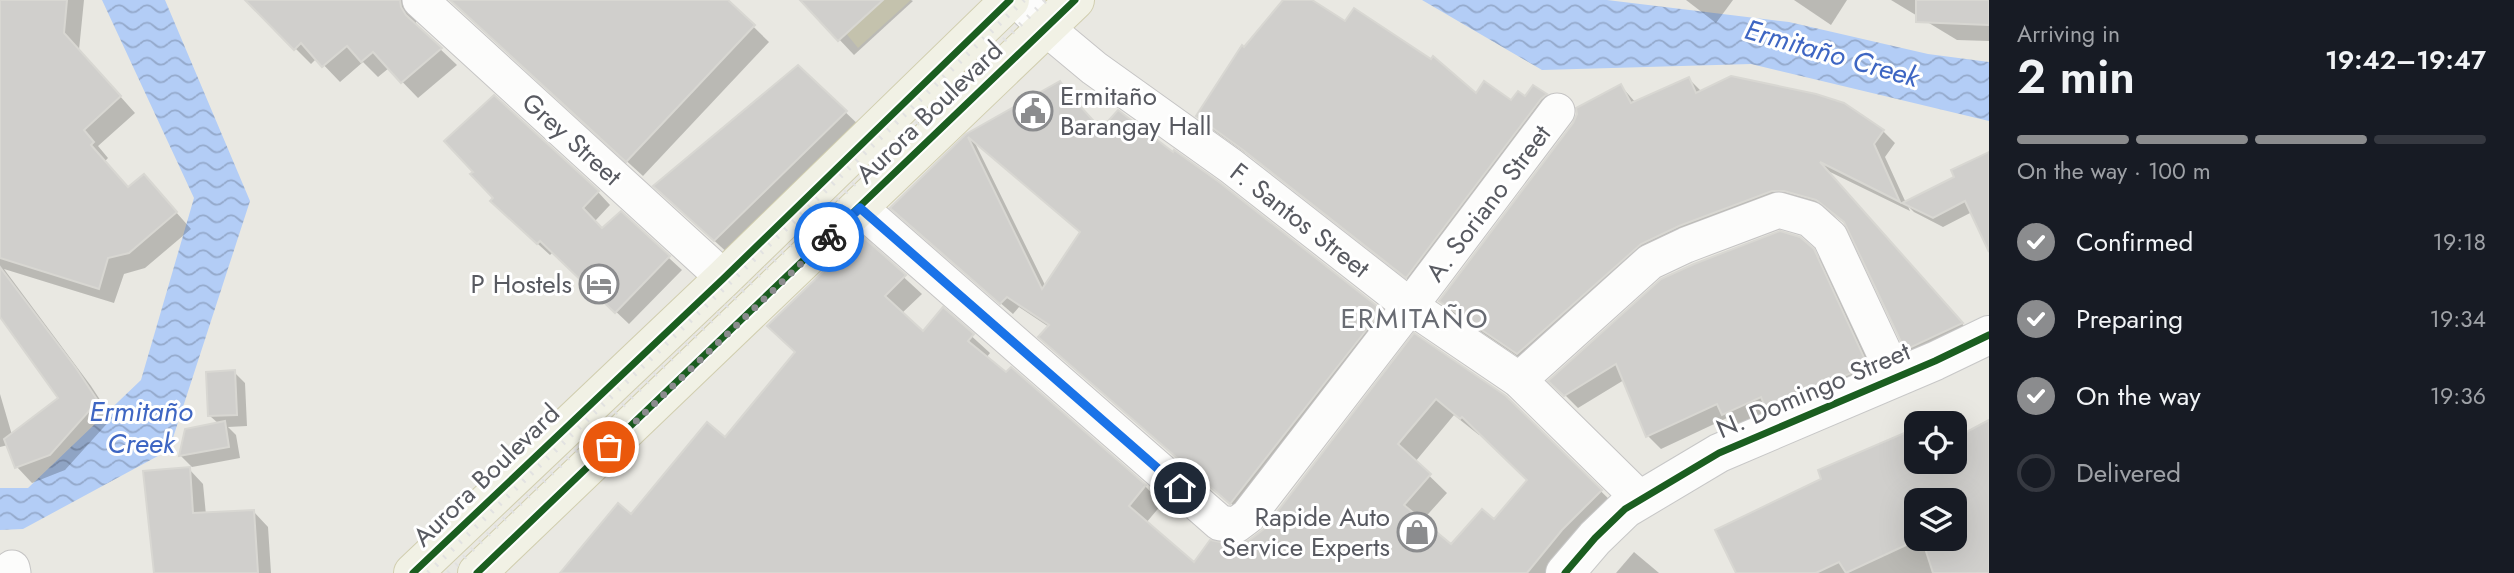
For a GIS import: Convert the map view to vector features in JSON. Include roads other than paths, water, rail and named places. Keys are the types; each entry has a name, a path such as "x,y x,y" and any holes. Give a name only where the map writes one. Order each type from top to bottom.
{"main road":[{"name":"Aurora Boulevard","path":"413,573 724,278 1010,0"},
{"name":"Aurora Boulevard","path":"477,573 1075,0"},
{"name":"N. Domingo Street","path":"1565,573 1625,509 1719,453 1896,378 1989,335"},
{"path":"589,406 621,436"}],"street":[{"name":"Grey Street","path":"420,0 724,278"},
{"name":"F. Santos Street","path":"1017,0 1094,68 1231,166 1410,306 1519,380 1642,500"},
{"name":"A. Soriano Street","path":"860,208 1220,523 1236,525 1248,516 1557,111"},
{"path":"1519,380 1650,262 1686,245 1779,211 1810,219 1830,237 1896,378"}],"water":[{"name":"Ermitaño Creek","path":"102,0 165,0 250,201 169,450 23,529 0,530 0,488 28,488 141,380 194,198"},
{"name":"Ermitaño Creek","path":"1422,0 1607,0 1789,22 1928,54 1989,62 1989,121 1751,64 1542,70"}],"railway":[{"path":"428,573 1024,0"},
{"path":"448,573 1046,0"}],"place":[{"name":"Ermitaño Barangay Hall","path":"1033,111"},
{"name":"P Hostels","path":"599,284"},
{"name":"Rapide Auto Service Experts","path":"1417,532"}],"district":[{"name":"ERMITAÑO","path":"1415,318"}]}
